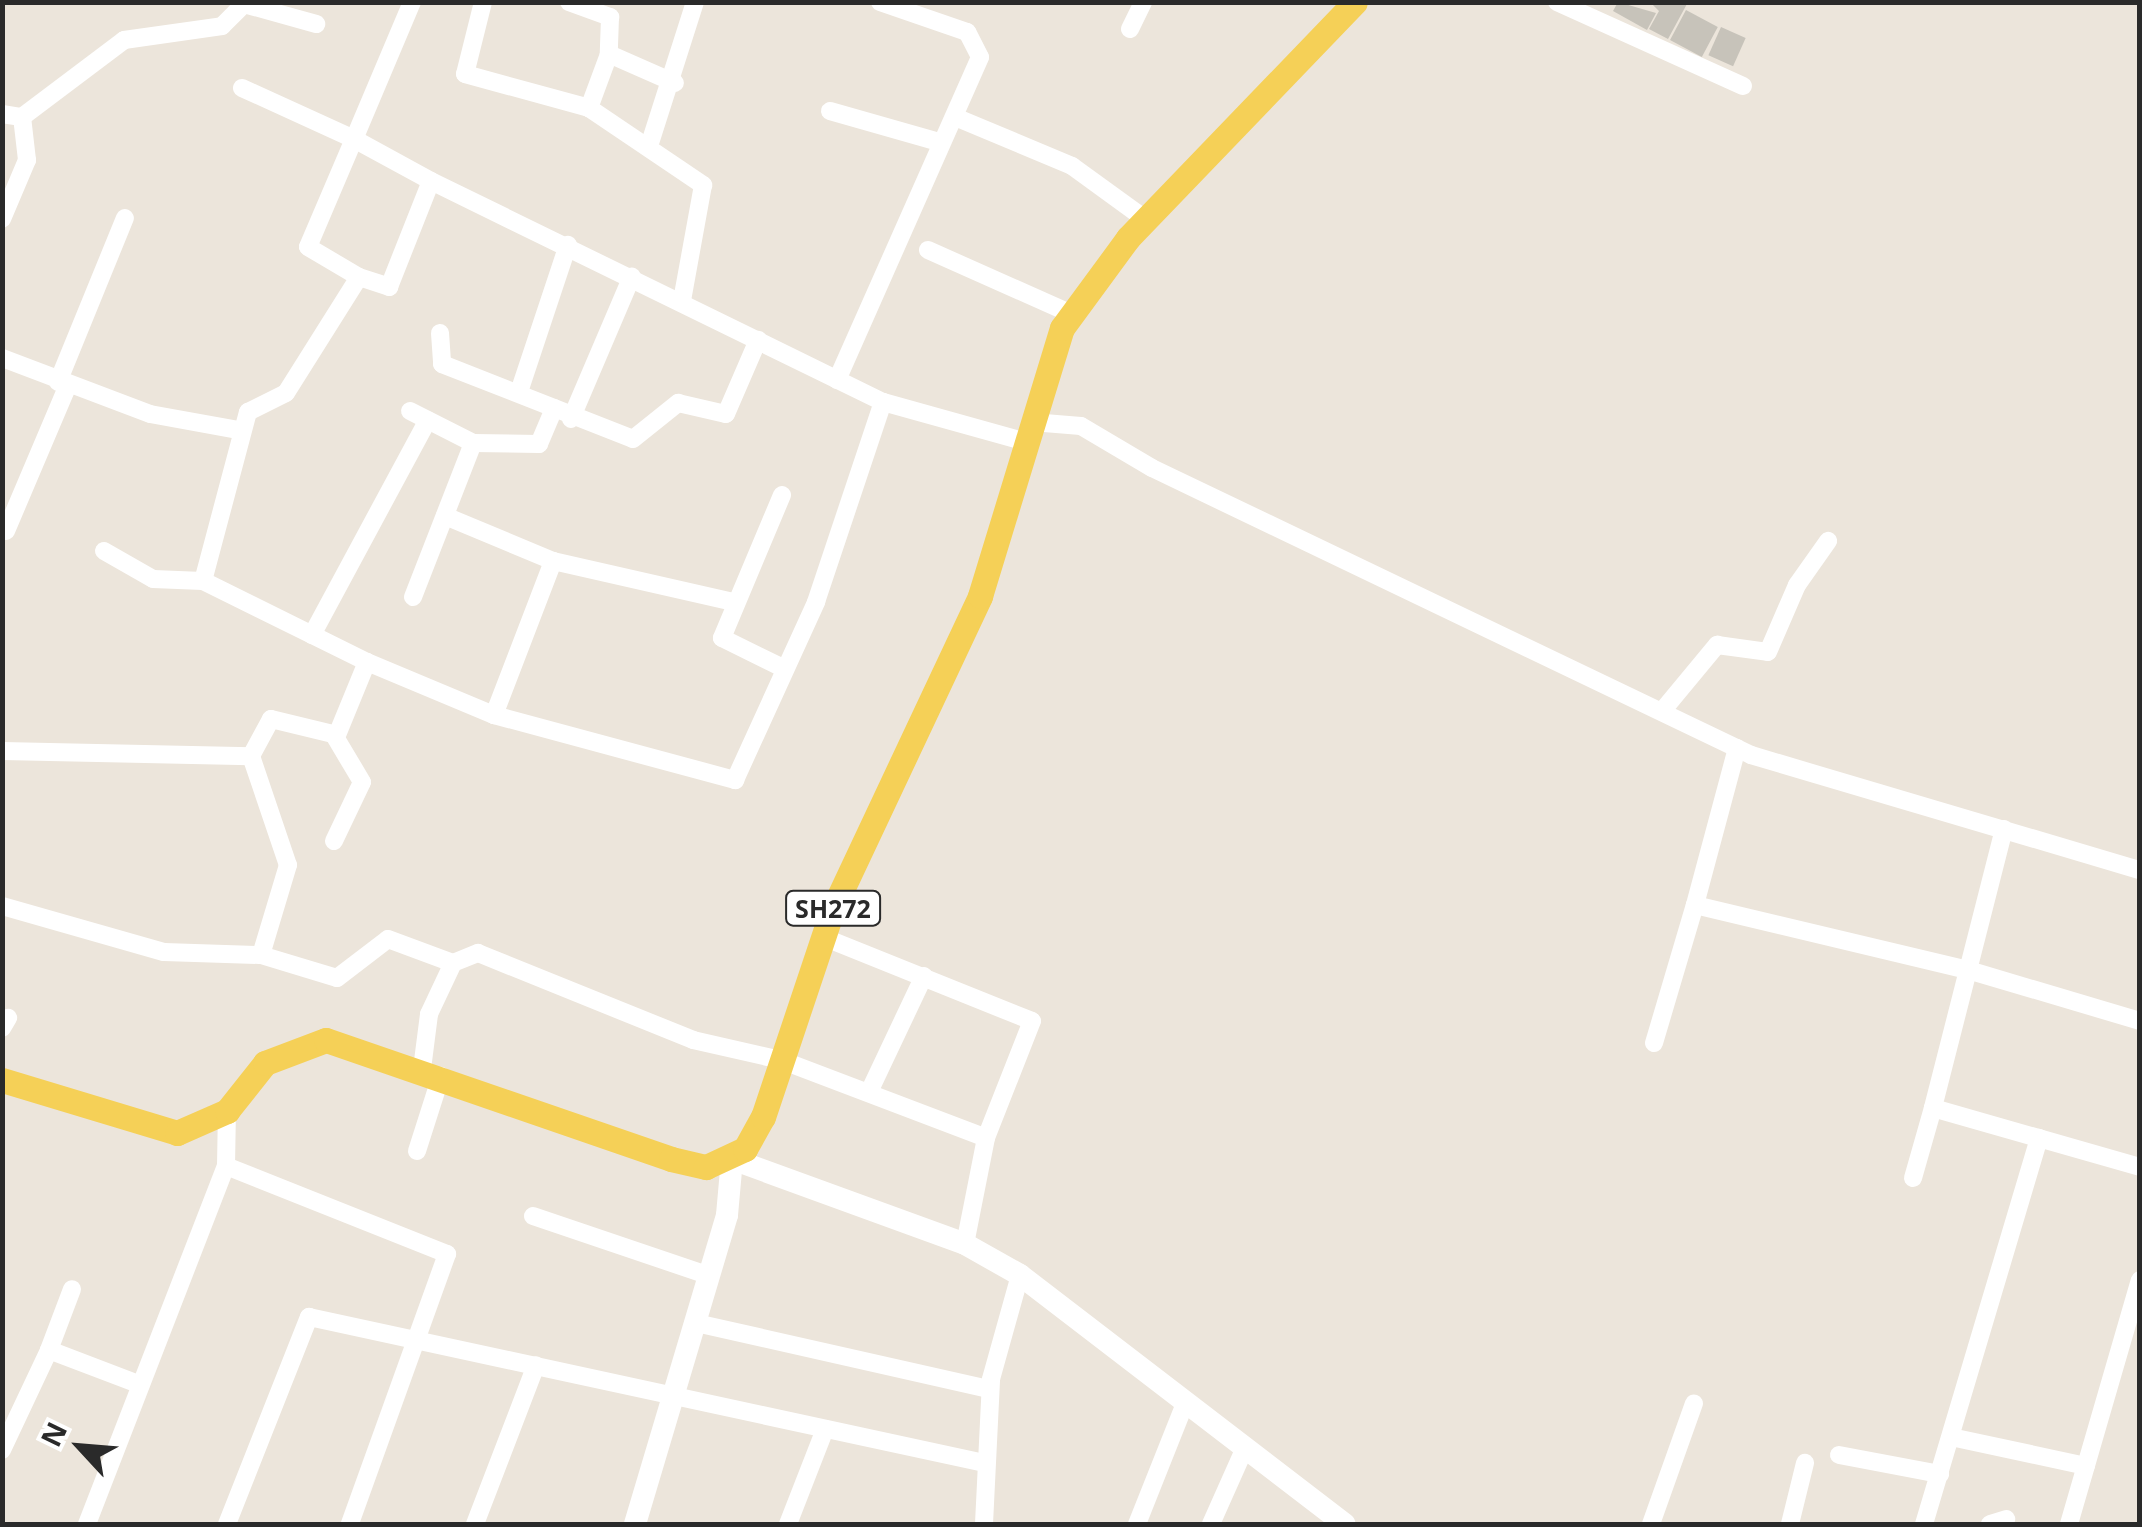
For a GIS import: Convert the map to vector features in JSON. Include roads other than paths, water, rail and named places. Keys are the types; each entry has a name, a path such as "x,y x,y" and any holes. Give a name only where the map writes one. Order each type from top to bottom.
{"main road":[{"name":"SH272","path":"732,1159 763,1117 823,938 892,770 980,596 1029,432 1072,314 1145,220 1355,2"},
{"path":"2,1080 177,1132 227,1110 264,1064 326,1040 431,1072 670,1159 706,1167 732,1159"}],"street":[{"path":"412,2 308,247 359,277 388,288 430,180"},
{"path":"496,2 485,2 465,74 590,108 650,144 703,185 682,301"},
{"path":"569,2 610,17 609,54 590,108"},
{"path":"650,144 675,82 695,2"},
{"path":"1130,29 1142,2"},
{"path":"1556,2 1742,86"},
{"path":"2,114 22,117 124,40 222,26 244,4 316,24"},
{"path":"837,380 980,57 967,32 887,4"},
{"path":"609,54 675,82"},
{"path":"242,88 354,139 883,402 1029,432 1082,426 1152,468 1738,748 2140,870"},
{"path":"830,111 942,143"},
{"path":"2,219 28,160 22,117"},
{"path":"954,117 1072,166 1145,220"},
{"path":"6,531 125,218"},
{"path":"520,388 568,245"},
{"path":"928,250 1072,314"},
{"path":"571,418 632,276"},
{"path":"203,581 238,430 248,412 286,393 359,277"},
{"path":"440,332 435,349 442,364 520,388 571,418 633,439 678,403 726,414 758,340"},
{"path":"2,358 63,384 197,426 238,430"},
{"path":"104,551 152,579 203,581 366,662 494,715 735,780 786,669 883,402"},
{"path":"410,411 474,443 539,444 554,408"},
{"path":"312,635 428,420"},
{"path":"413,596 474,443"},
{"path":"782,495 733,602 722,638 786,669"},
{"path":"445,516 554,561 733,602"},
{"path":"1663,710 1717,645 1768,652 1796,585 1828,542"},
{"path":"494,715 554,561"},
{"path":"334,734 366,662"},
{"path":"261,955 288,864 251,756 272,719 334,734 362,782 334,841"},
{"path":"1654,1043 1738,748"},
{"path":"2,751 251,756"},
{"path":"1913,1178 2004,829"},
{"path":"1694,905 1968,970 2140,1021"},
{"path":"2,906 164,952 261,955 337,978 388,939 453,963 478,953 693,1040 781,1060 870,1090 986,1138"},
{"path":"823,938 1032,1021 986,1138 965,1244"},
{"path":"417,1151 431,1072 429,1014 453,963"},
{"path":"870,1090 924,976"},
{"path":"1933,1108 2140,1167"},
{"path":"87,1524 226,1166 227,1110"},
{"path":"1924,1524 2039,1138"},
{"path":"638,1524 710,1276 732,1159 965,1244 1020,1275 1341,1524"},
{"path":"226,1166 447,1254 350,1524"},
{"path":"534,1216 710,1276"},
{"path":"984,1524 990,1389 1020,1275"},
{"path":"2069,1524 2140,1280"},
{"path":"2,1450 50,1350 72,1289"},
{"path":"227,1524 308,1317 984,1463"},
{"path":"696,1323 990,1389"},
{"path":"50,1350 141,1385"},
{"path":"475,1524 536,1364"},
{"path":"1651,1524 1694,1403"},
{"path":"1137,1524 1184,1406"},
{"path":"788,1524 825,1429"},
{"path":"1951,1438 2086,1466"},
{"path":"1211,1524 1244,1450"},
{"path":"1840,1455 1940,1474"},
{"path":"1790,1524 1805,1463"}]}
